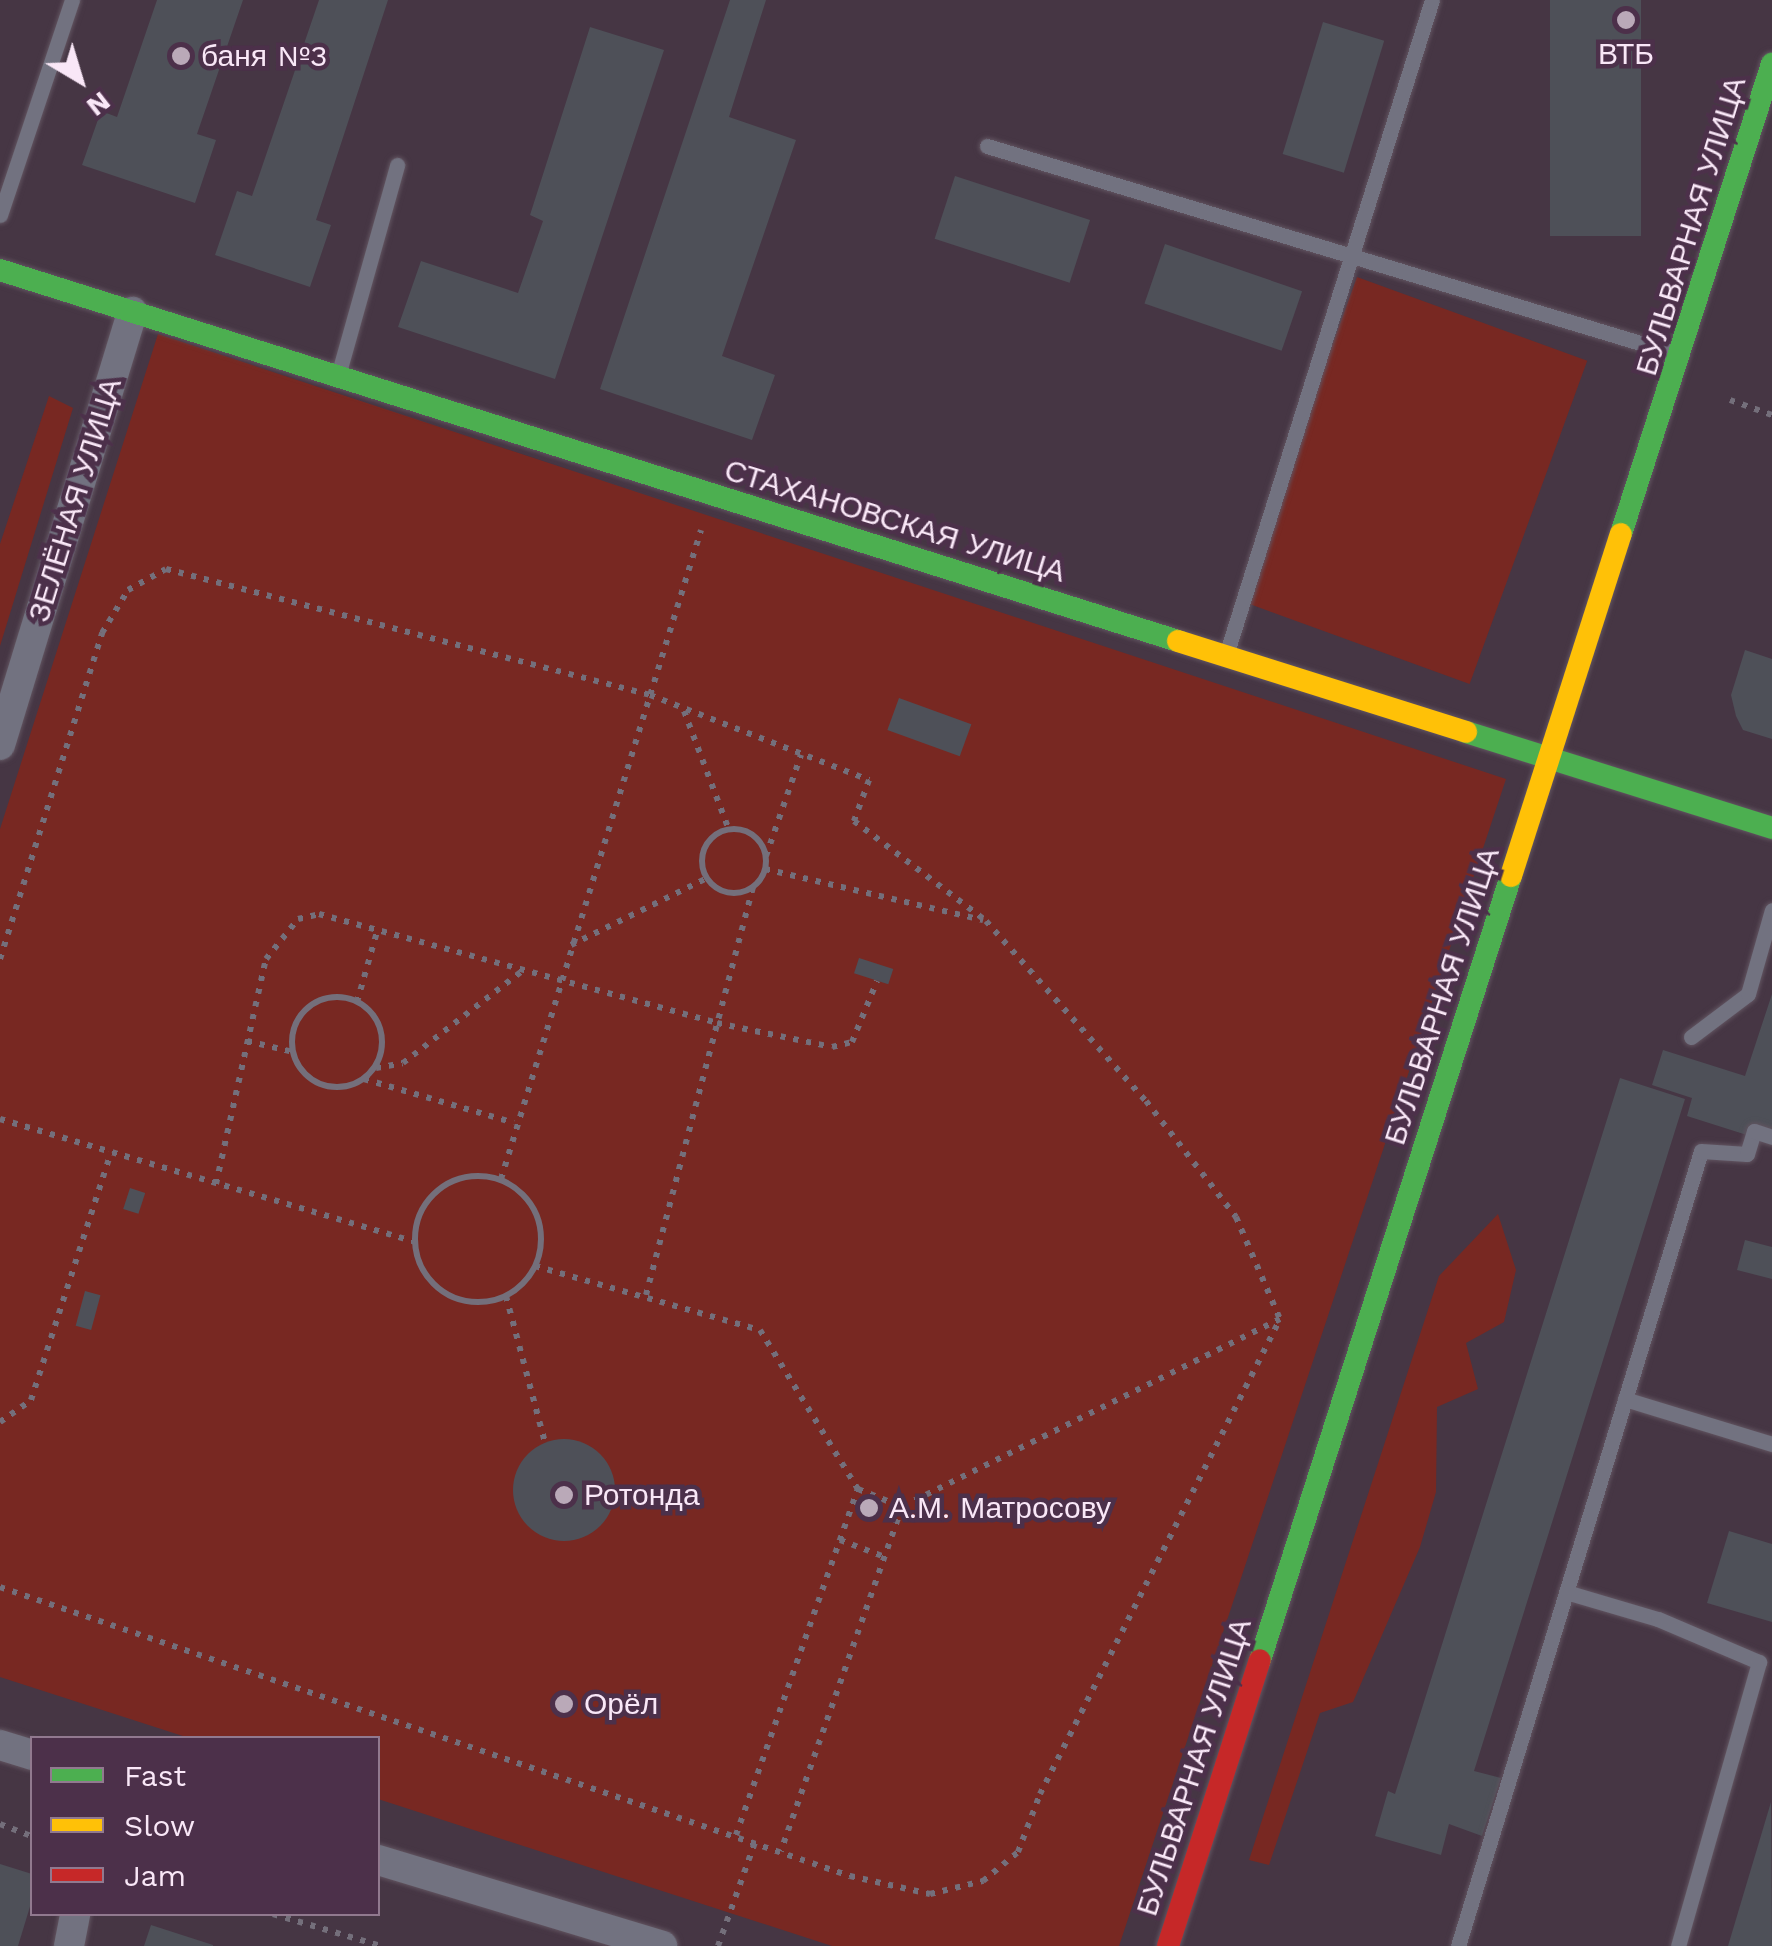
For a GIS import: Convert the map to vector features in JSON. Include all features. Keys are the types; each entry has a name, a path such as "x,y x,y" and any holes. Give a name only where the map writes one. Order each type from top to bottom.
{"main road":[{"name":"БУЛЬВАРНАЯ УЛИЦА","path":"1168,1946 1682,356 1772,64"},
{"name":"СТАХАНОВСКАЯ УЛИЦА","path":"0,270 1772,828"}],"street":[{"name":"ЗЕЛЁНАЯ УЛИЦА","path":"0,745 132,312"},
{"path":"0,1745 30,1753"},
{"path":"380,1861 662,1946"},
{"path":"69,1946 75,1916"}],"lane":[{"path":"0,215 72,0"},
{"path":"1226,656 1432,0"},
{"path":"987,146 1353,252 1682,356"},
{"path":"338,376 397,165"},
{"path":"1691,1037 1748,994 1772,910"},
{"path":"1458,1946 1701,1151 1747,1154 1754,1131 1772,1136"},
{"path":"1626,1399 1772,1444"},
{"path":"1566,1592 1658,1618 1759,1662 1678,1946"}],"path":[{"path":"1730,400 1772,415"},
{"path":"501,1180 514,1123 711,495"},
{"path":"0,959 102,633 128,590 166,569 650,696 869,780 854,822 986,921 1146,1101 1236,1216 1280,1318"},
{"path":"684,711 728,830"},
{"path":"646,1295 753,887 765,869 801,755"},
{"path":"707,878 705,848 728,830 750,834 766,857"},
{"path":"765,869 986,921"},
{"path":"570,945 707,878"},
{"path":"707,878 733,893 753,887"},
{"path":"216,1184 266,959 298,919 320,914 717,1024 844,1046 852,1042 877,982"},
{"path":"357,1002 377,932"},
{"path":"246,1041 293,1052 319,1084 350,1086 375,1068 402,1063 522,970"},
{"path":"293,1052 304,1012 329,998 357,1002 378,1023 375,1068"},
{"path":"364,1079 514,1123"},
{"path":"0,1119 414,1242"},
{"path":"0,1422 31,1400 111,1153"},
{"path":"480,1175 501,1180 532,1206 541,1246 535,1266 506,1296 486,1302 445,1294 418,1263 414,1242 416,1221 440,1187 480,1175"},
{"path":"535,1266 760,1330 858,1489 902,1506"},
{"path":"506,1296 545,1443"},
{"path":"781,1851 902,1506 1280,1318"},
{"path":"0,1587 781,1851 930,1894 983,1882 1018,1852 1040,1794 1280,1318"},
{"path":"736,1836 858,1489"},
{"path":"840,1540 885,1558"},
{"path":"0,1824 30,1835"},
{"path":"718,1946 755,1842"},
{"path":"280,1916 382,1946"}],"shaded area":[{"path":"1357,277 1587,361 1470,684 1239,600"},
{"path":"158,334 1506,779 1119,1946 832,1946 380,1800 380,1736 183,1736 0,1677 0,829"},
{"path":"49,396 73,408 0,646 0,544"},
{"path":"1498,1214 1516,1270 1504,1322 1466,1343 1478,1389 1437,1407 1436,1492 1420,1547 1353,1702 1320,1713 1269,1865 1249,1860 1439,1276"}],"building":[{"name":"баня №3","path":"157,0 243,0 197,134 216,140 195,203 82,165 101,111 117,117"},
{"path":"319,0 388,0 316,220 331,225 310,287 215,255 237,191 252,196"},
{"path":"730,0 766,0 729,117 796,140 722,356 775,375 752,440 600,389"},
{"path":"1550,0 1641,0 1641,236 1550,236"},
{"path":"1323,22 1384,41 1344,173 1283,154"},
{"path":"590,27 664,50 555,379 398,327 421,261 518,293 543,221 530,215"},
{"path":"955,176 1090,220 1070,283 935,239"},
{"path":"1165,244 1302,291 1282,351 1144,304"},
{"path":"1745,650 1772,659 1772,739 1743,730 1736,716 1731,695"},
{"path":"899,698 971,724 960,756 887,730"},
{"path":"859,958 893,969 888,984 854,973"},
{"path":"1772,994 1772,1143 1687,1116 1692,1098 1652,1085 1663,1050 1745,1076"},
{"path":"1620,1078 1685,1099 1474,1771 1501,1778 1482,1836 1449,1824 1441,1855 1375,1836 1388,1791 1395,1794"},
{"path":"130,1188 145,1193 138,1214 123,1209"},
{"path":"1745,1240 1772,1247 1772,1279 1737,1270"},
{"path":"85,1291 100,1295 91,1330 76,1326"},
{"name":"Ротонда","path":"564,1439 583,1443 600,1454 611,1471 615,1490 611,1509 600,1526 583,1537 564,1541 545,1537 528,1526 517,1509 513,1490 517,1471 528,1454 545,1443"},
{"path":"1729,1531 1772,1544 1772,1622 1707,1603"},
{"path":"1771,1802 1772,1946 1728,1946"},
{"path":"0,1864 30,1873 30,1907 18,1946 0,1946"},
{"path":"151,1925 213,1945 213,1946 144,1946"}],"traffic: fast":[{"path":"1621,534 1772,64"},
{"path":"0,270 1178,641"},
{"path":"1466,732 1772,828"},
{"path":"1260,1660 1511,876"}],"traffic: slow":[{"path":"1511,876 1621,534"},
{"path":"1178,641 1466,732"}],"traffic: jam":[{"path":"1168,1946 1260,1660"}],"place":[{"name":"ВТБ","path":"1626,20"},
{"name":"баня №3","path":"181,56"},
{"name":"Ротонда","path":"564,1495"},
{"name":"А.М. Матросову","path":"869,1508"},
{"name":"Орёл","path":"564,1704"}]}
